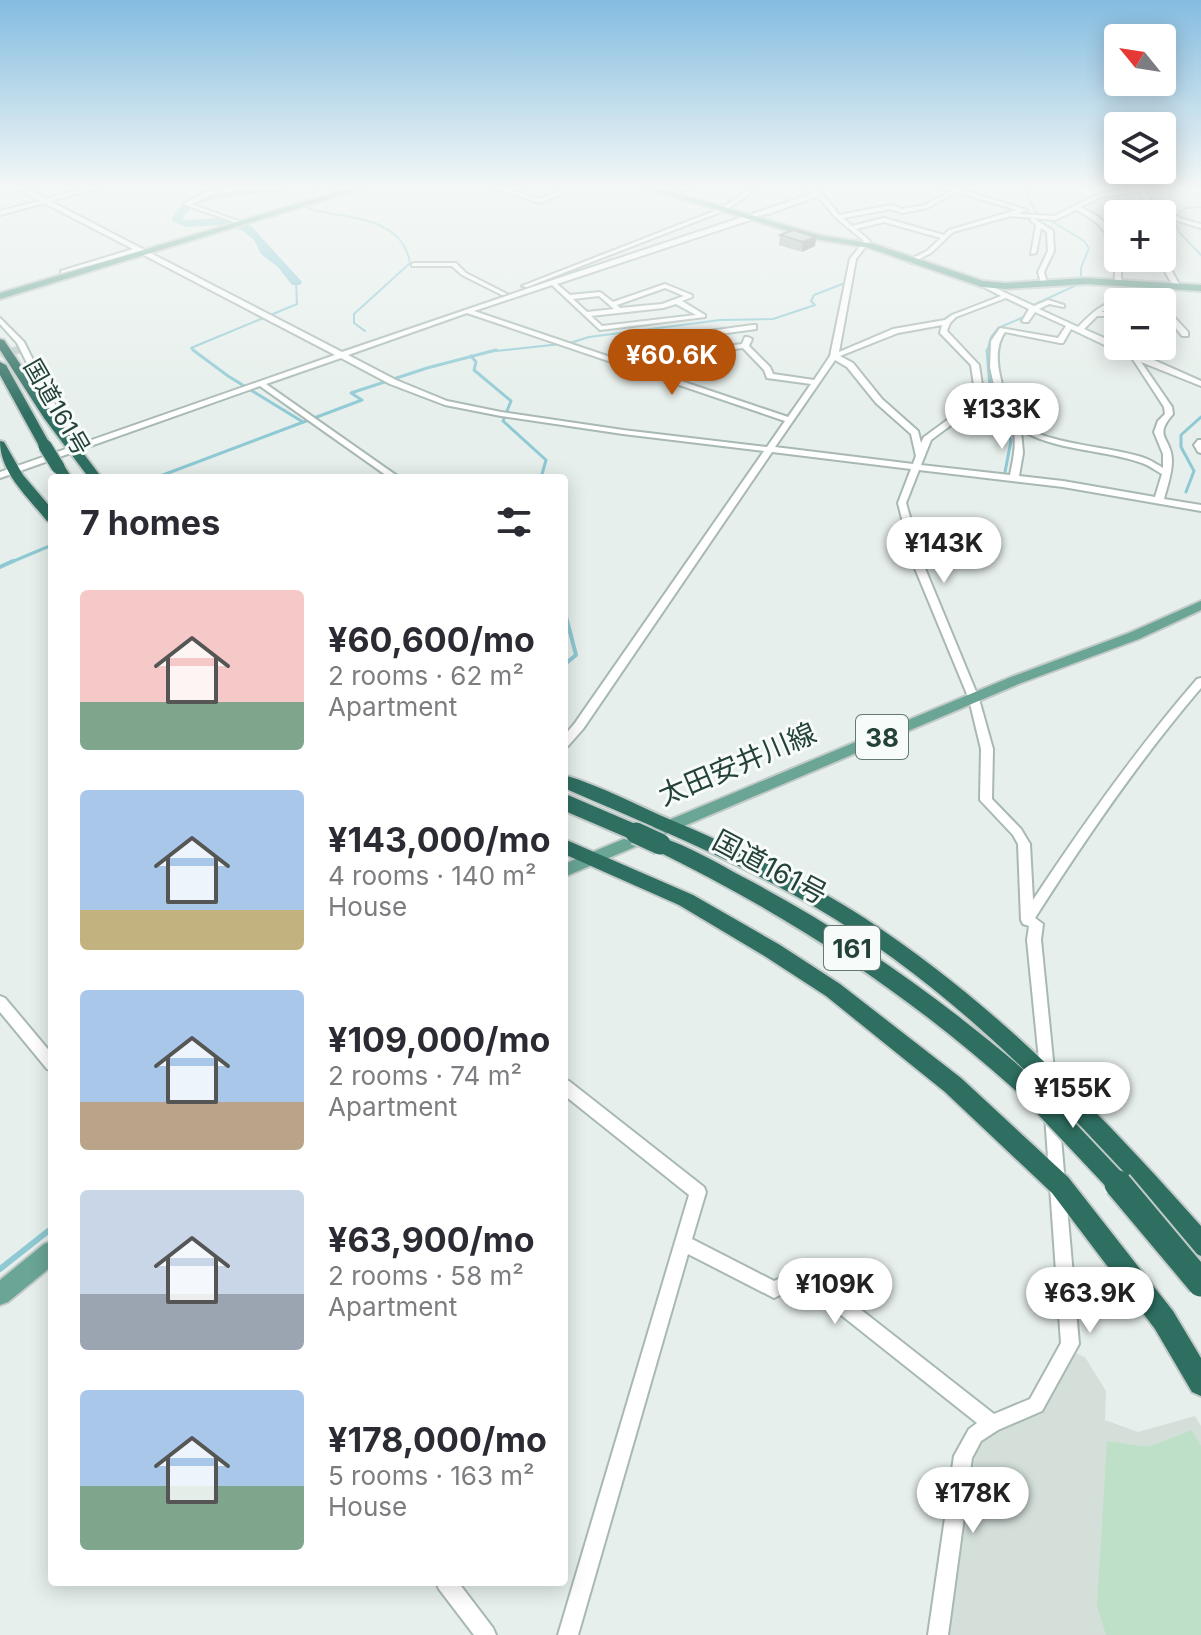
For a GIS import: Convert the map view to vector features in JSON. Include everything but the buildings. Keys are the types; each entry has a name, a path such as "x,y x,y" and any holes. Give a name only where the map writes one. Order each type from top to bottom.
{"highway":[{"path":"0,342 48,415 94,474"},
{"name":"国道161号","path":"0,365 62,472"},
{"path":"0,445 48,514"},
{"path":"41,506 36,512 48,526"},
{"path":"568,783 663,835 779,879 857,923 952,993 1048,1078 1201,1244"},
{"name":"国道161号","path":"568,803 663,835 859,952 955,1023 1023,1083 1126,1192 1201,1283"},
{"path":"568,848 686,900 833,990 953,1085 1060,1185 1164,1320 1201,1383"}],"main road":[{"path":"0,296 105,262"},
{"path":"915,262 982,284 1005,286 1118,281 1201,288"},
{"name":"太田安井川線","path":"568,869 590,858 663,835 974,699 1134,636 1201,605"},
{"path":"0,1294 48,1255"}],"street":[{"path":"63,272 99,262"},
{"path":"162,262 431,399 475,409 769,450 1014,478 1201,508"},
{"path":"467,311 586,262"},
{"path":"0,475 467,311 617,262"},
{"path":"568,738 834,356 852,262"},
{"path":"1044,283 1041,272 1046,262"},
{"path":"414,265 454,264 464,274 504,294"},
{"path":"1118,272 1118,281"},
{"path":"1171,272 1177,286"},
{"path":"543,279 557,283 602,330 703,316 676,301"},
{"path":"982,284 1104,341"},
{"path":"1149,284 1151,288"},
{"path":"570,297 600,294 616,307 663,306 690,296 665,286 616,307 587,314"},
{"path":"986,397 978,385 975,365 943,331 954,316 1006,296"},
{"path":"1030,307 1048,302 1062,306"},
{"path":"1026,321 1030,307"},
{"path":"1080,329 1104,309"},
{"path":"467,311 790,420"},
{"path":"1095,314 1104,314"},
{"path":"0,320 24,349 55,412 48,415"},
{"path":"834,356 912,326 947,322"},
{"path":"1176,323 1185,334"},
{"path":"714,350 726,366 688,373 646,358 635,343 755,324 745,346"},
{"path":"1070,325 1060,341 1003,330 995,341 994,367 1004,412 1016,424 1035,435 1132,456 1165,472"},
{"path":"745,346 770,376 815,382"},
{"path":"622,363 745,346"},
{"path":"834,356 850,365 879,401 915,433 919,454"},
{"path":"1137,360 1168,407 1169,414 1161,421 1157,432 1167,452 1159,500"},
{"path":"1144,360 1201,384"},
{"path":"252,386 312,418 390,474"},
{"path":"999,397 986,397 927,439 902,503 919,566 974,699 987,749 986,800 1017,832 1024,844 1028,920"},
{"path":"1014,478 1019,453 1016,424"},
{"path":"1201,442 1198,445 1201,450"},
{"path":"1028,920 1034,906 1077,843 1169,718 1201,681"},
{"path":"938,1635 963,1456 975,1435 1036,1405 1070,1344 1060,1185 1034,940 1036,924 1028,920"},
{"path":"0,1002 48,1060"},
{"path":"568,1089 698,1192 568,1635"},
{"path":"685,1244 774,1290 803,1275 992,1424"},
{"path":"449,1586 486,1635"}],"shaded area":[{"path":"1073,1352 1085,1357 1106,1391 1105,1420 1138,1432 1195,1416 1201,1426 1201,1635 949,1635 976,1448 994,1432 1032,1415"}],"green space":[{"path":"1192,1430 1201,1446 1201,1635 1106,1635 1097,1605 1107,1441 1148,1447"}],"waterway":[{"path":"280,262 296,282"},
{"path":"365,331 354,323 354,314 410,262"},
{"path":"987,352 991,337 998,328 1024,317 1031,306 1081,283 1083,262"},
{"path":"490,352 720,320 773,319 815,305 811,301 814,295 850,281"},
{"path":"196,352 191,348 297,304 296,282"},
{"path":"193,350 228,376 303,422"},
{"path":"490,352 496,350"},
{"path":"471,356 490,352"},
{"path":"987,352 990,387 1011,441 1005,472"},
{"path":"166,474 362,400 351,393 471,356"},
{"path":"471,356 476,362 474,370 511,401 503,421 546,460 542,474"},
{"path":"1186,492 1194,471 1181,447 1181,435 1201,417"},
{"path":"9,563 48,547"},
{"path":"0,567 13,561"},
{"path":"568,624 576,655 568,662"},
{"path":"0,1269 48,1231"}],"tunnel":[{"path":"13,351 24,349"},
{"path":"13,351 19,350"},
{"path":"0,353 13,351"},
{"path":"7,352 13,351"}]}
